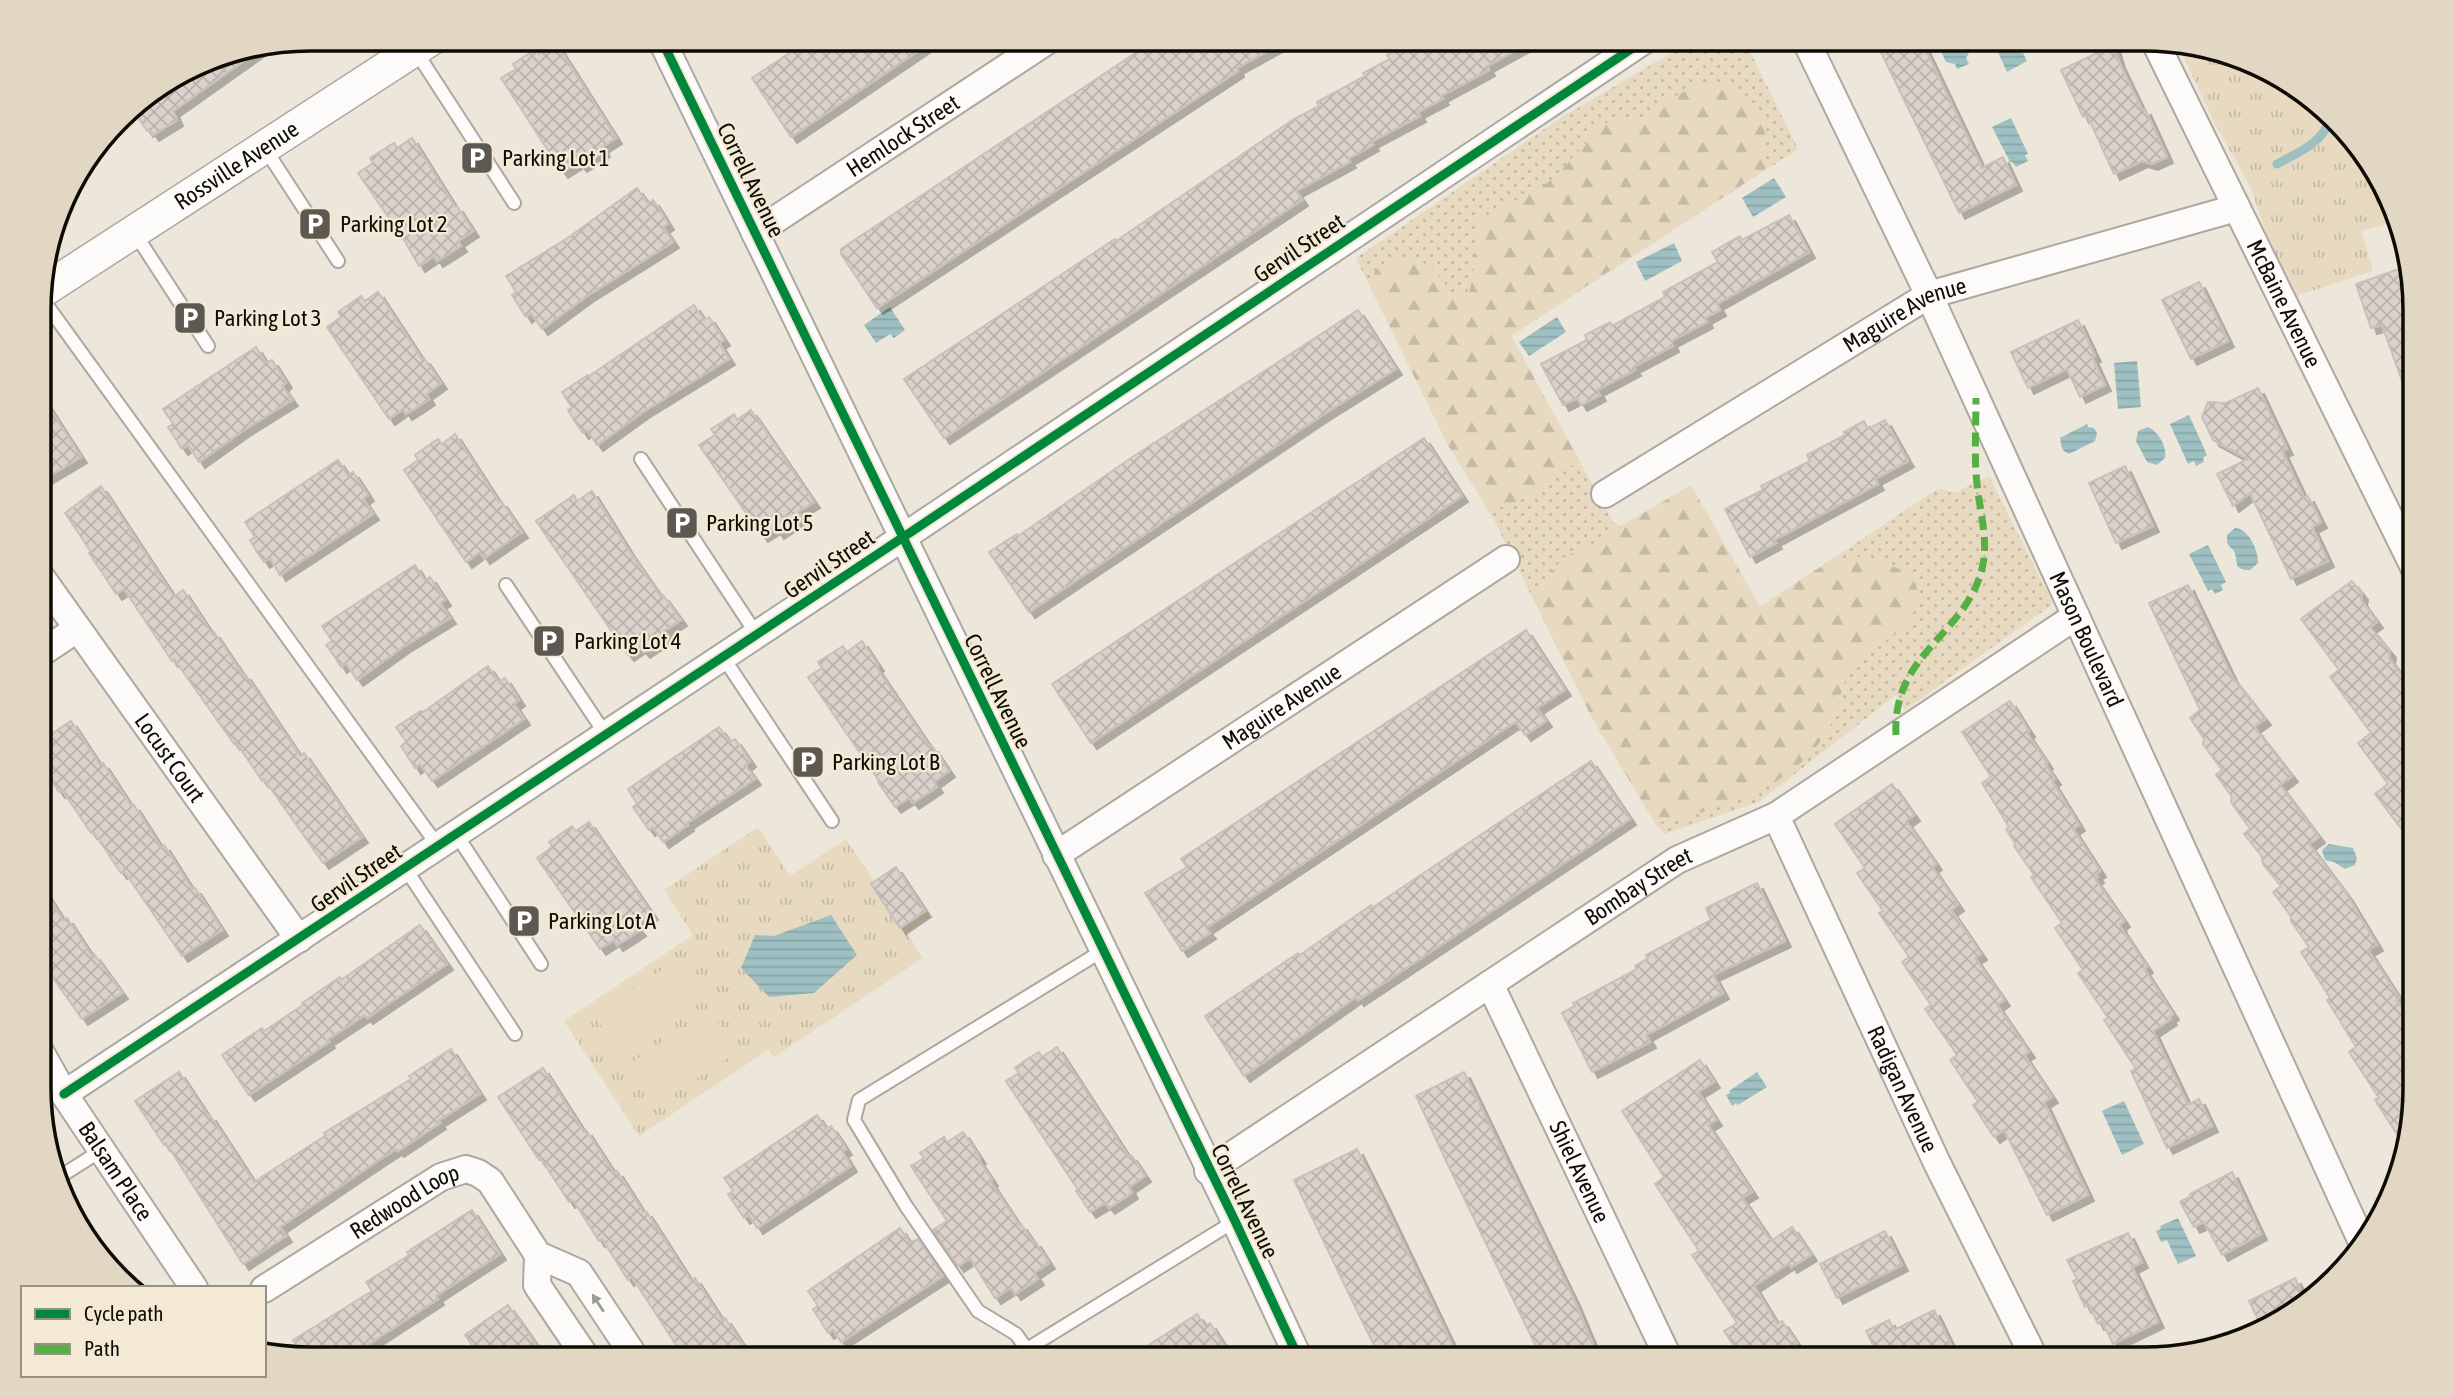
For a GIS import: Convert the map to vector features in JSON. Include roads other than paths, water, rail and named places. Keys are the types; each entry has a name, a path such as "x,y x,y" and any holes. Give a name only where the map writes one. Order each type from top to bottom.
{"street":[{"name":"Rossville Avenue","path":"52,285 412,51"},
{"name":"Correll Avenue","path":"668,51 1208,1171 1235,1221 1293,1347"},
{"name":"Hemlock Street","path":"755,233 1030,51"},
{"name":"Gervil Street","path":"64,1094 757,635 1627,51"},
{"name":"Mason Boulevard","path":"1811,51 1929,295 2358,1234"},
{"name":"McBaine Avenue","path":"2159,51 2403,545"},
{"name":"Maguire Avenue","path":"1605,494 1929,295 2236,208"},
{"name":"Maguire Avenue","path":"1056,855 1506,559"},
{"name":"Locust Court","path":"51,591 299,939"},
{"name":"Bombay Street","path":"1208,1171 1677,860 1776,816 2076,616"},
{"path":"51,646 77,629"},
{"name":"Radigan Avenue","path":"1776,816 1937,1163 2029,1347"},
{"name":"Shiel Avenue","path":"1490,984 1663,1347"},
{"name":"Balsam Place","path":"51,1071 193,1286"},
{"name":"Redwood Loop","path":"266,1288 441,1177 466,1169 490,1181 538,1255"},
{"path":"579,1347 537,1285 538,1255 579,1273 628,1347"}],"lane":[{"path":"427,51 514,203"},
{"path":"264,147 338,261"},
{"path":"134,231 208,346"},
{"path":"51,310 541,964"},
{"path":"641,459 757,635"},
{"path":"506,585 606,735"},
{"path":"723,657 832,821"},
{"path":"405,868 515,1034"},
{"path":"1026,1347 1016,1334 978,1311 906,1206 854,1120 859,1100 1102,951"},
{"path":"66,1173 102,1150"},
{"path":"1042,1347 1235,1221"}],"water":[{"path":"1941,51 1970,51 1966,58 1969,64 1957,69 1955,64 1946,62"},
{"path":"1997,51 2022,51 2027,61 2007,72"},
{"path":"2011,118 2028,154 2025,155 2028,161 2016,167 2010,162 1992,127"},
{"path":"1774,178 1786,197 1753,217 1742,198"},
{"path":"1674,243 1682,261 1645,281 1636,262"},
{"path":"890,307 905,330 894,338 890,334 876,343 864,325"},
{"path":"1557,317 1566,332 1529,356 1519,342"},
{"path":"2137,361 2141,407 2118,409 2114,363"},
{"path":"2189,415 2207,455 2203,458 2204,462 2196,466 2194,461 2188,464 2170,424"},
{"path":"2087,424 2097,433 2095,441 2069,454 2064,451 2060,438"},
{"path":"2148,427 2159,436 2165,449 2165,458 2157,465 2147,462 2136,441 2138,431"},
{"path":"2235,528 2244,532 2255,547 2258,563 2250,570 2238,567 2234,551 2228,545 2227,535"},
{"path":"2208,545 2226,582 2221,585 2223,590 2215,594 2212,589 2208,591 2189,554"},
{"path":"2329,844 2353,848 2357,858 2355,865 2345,869 2325,860 2322,850"},
{"path":"831,915 857,955 814,993 769,997 741,968 755,935 774,936"},
{"path":"1757,1072 1767,1087 1732,1106 1726,1095"},
{"path":"2124,1101 2144,1144 2122,1155 2102,1111"},
{"path":"2178,1218 2196,1256 2178,1264 2167,1240 2161,1242 2156,1231 2161,1229 2160,1226"}],"waterway":[{"path":"2277,164 2315,142 2327,127"}],"place":[{"name":"Parking Lot 1","path":"477,158"},
{"name":"Parking Lot 2","path":"315,224"},
{"name":"Parking Lot 3","path":"190,318"},
{"name":"Parking Lot 5","path":"682,523"},
{"name":"Parking Lot 4","path":"549,641"},
{"name":"Parking Lot B","path":"808,762"},
{"name":"Parking Lot A","path":"524,921"}]}
